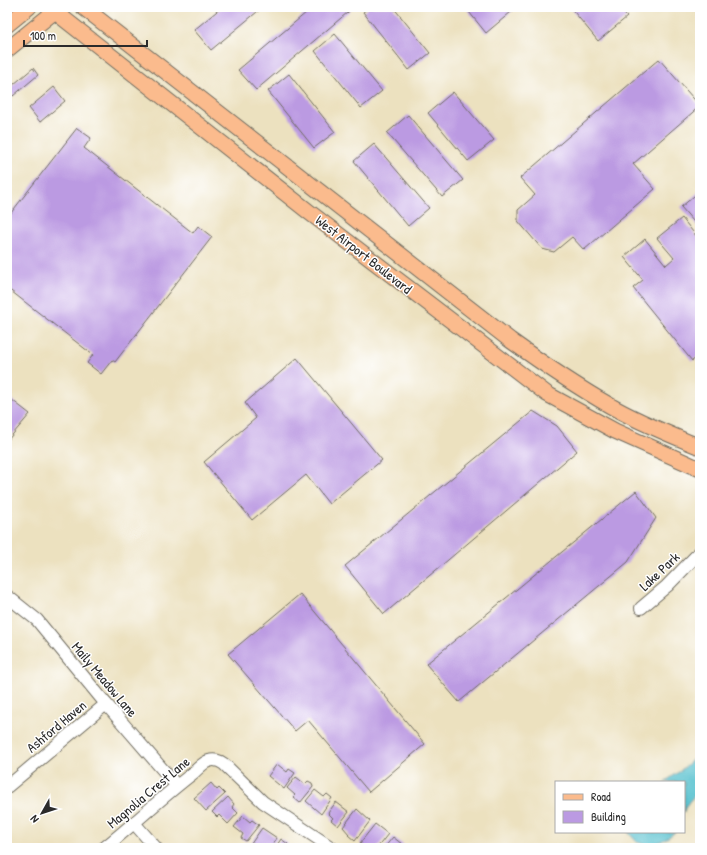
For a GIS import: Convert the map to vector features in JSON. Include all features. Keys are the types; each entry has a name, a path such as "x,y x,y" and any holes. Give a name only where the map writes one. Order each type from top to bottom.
{"main road":[{"path":"11,17 29,7"},
{"path":"7,50 55,8"},
{"name":"West Airport Boulevard","path":"55,8 304,208 547,394 615,431 700,469"},
{"name":"West Airport Boulevard","path":"89,10 505,337 559,375 610,406 648,425 700,447"}],"street":[{"name":"Lake Park","path":"641,608 667,586 699,552"},
{"name":"Maily Meadow Lane","path":"7,596 38,620 106,704 176,785"},
{"name":"Ashford Haven","path":"7,787 106,704"},
{"name":"Magnolia Crest Lane","path":"104,848 176,785 206,762 219,761 224,764 263,802 332,848"},
{"path":"134,823 156,848"}],"water":[{"path":"700,751 700,791 692,798 685,809 685,781 666,781 674,776"},
{"path":"629,833 674,833 659,842 649,845 638,842"}],"building":[{"path":"222,7 263,7 211,50 194,30"},
{"path":"313,7 354,7 256,90 238,70"},
{"path":"369,7 393,7 430,53 409,70 363,12"},
{"path":"465,7 517,7 486,33"},
{"path":"570,7 618,7 627,17 598,41"},
{"path":"335,34 382,91 361,108 315,51"},
{"path":"659,59 700,106 633,164 655,189 584,250 572,237 554,252 542,249 518,221 518,210 535,195 520,178"},
{"path":"33,68 38,75 13,96 7,90"},
{"path":"289,74 335,132 314,148 268,91"},
{"path":"54,87 65,101 40,122 29,108"},
{"path":"453,92 494,140 468,161 428,113"},
{"path":"408,115 463,180 442,197 387,133"},
{"path":"77,128 91,138 84,148 193,233 198,226 212,237 115,362 112,360 101,374 87,363 93,355 7,288 7,218"},
{"path":"374,144 429,208 408,226 354,161"},
{"path":"700,191 700,229 681,207"},
{"path":"682,218 697,237 700,234 700,355 692,361 633,288 643,280 624,257 645,239 666,265 674,258 657,238"},
{"path":"297,358 382,460 329,504 306,475 252,520 204,462 256,418 245,403"},
{"path":"12,400 30,414 7,441 7,406"},
{"path":"533,411 557,426 577,451 384,614 345,566"},
{"path":"636,491 656,518 628,562 459,702 426,664"},
{"path":"300,594 425,744 369,792 308,720 295,731 228,654"},
{"path":"277,764 287,772 289,769 295,773 284,789 268,776"},
{"path":"296,777 305,784 308,781 312,783 313,787 300,803 293,797 295,795 287,788"},
{"path":"211,783 217,790 219,788 225,794 206,811 194,798"},
{"path":"315,790 324,797 327,794 332,798 321,814 306,801"},
{"path":"228,797 234,804 232,807 238,813 228,824 219,815 217,817 212,812"},
{"path":"336,802 349,812 338,826 331,820 333,818 328,813"},
{"path":"357,809 370,821 355,841 348,835 349,834 343,827"},
{"path":"243,816 250,822 252,820 259,825 246,841 241,838 243,834 234,827"},
{"path":"375,824 388,834 377,848 365,848 360,843"},
{"path":"262,828 277,838 270,848 248,848"},
{"path":"393,837 407,848 384,848"},
{"path":"281,839 288,844 286,848 275,848"}]}
